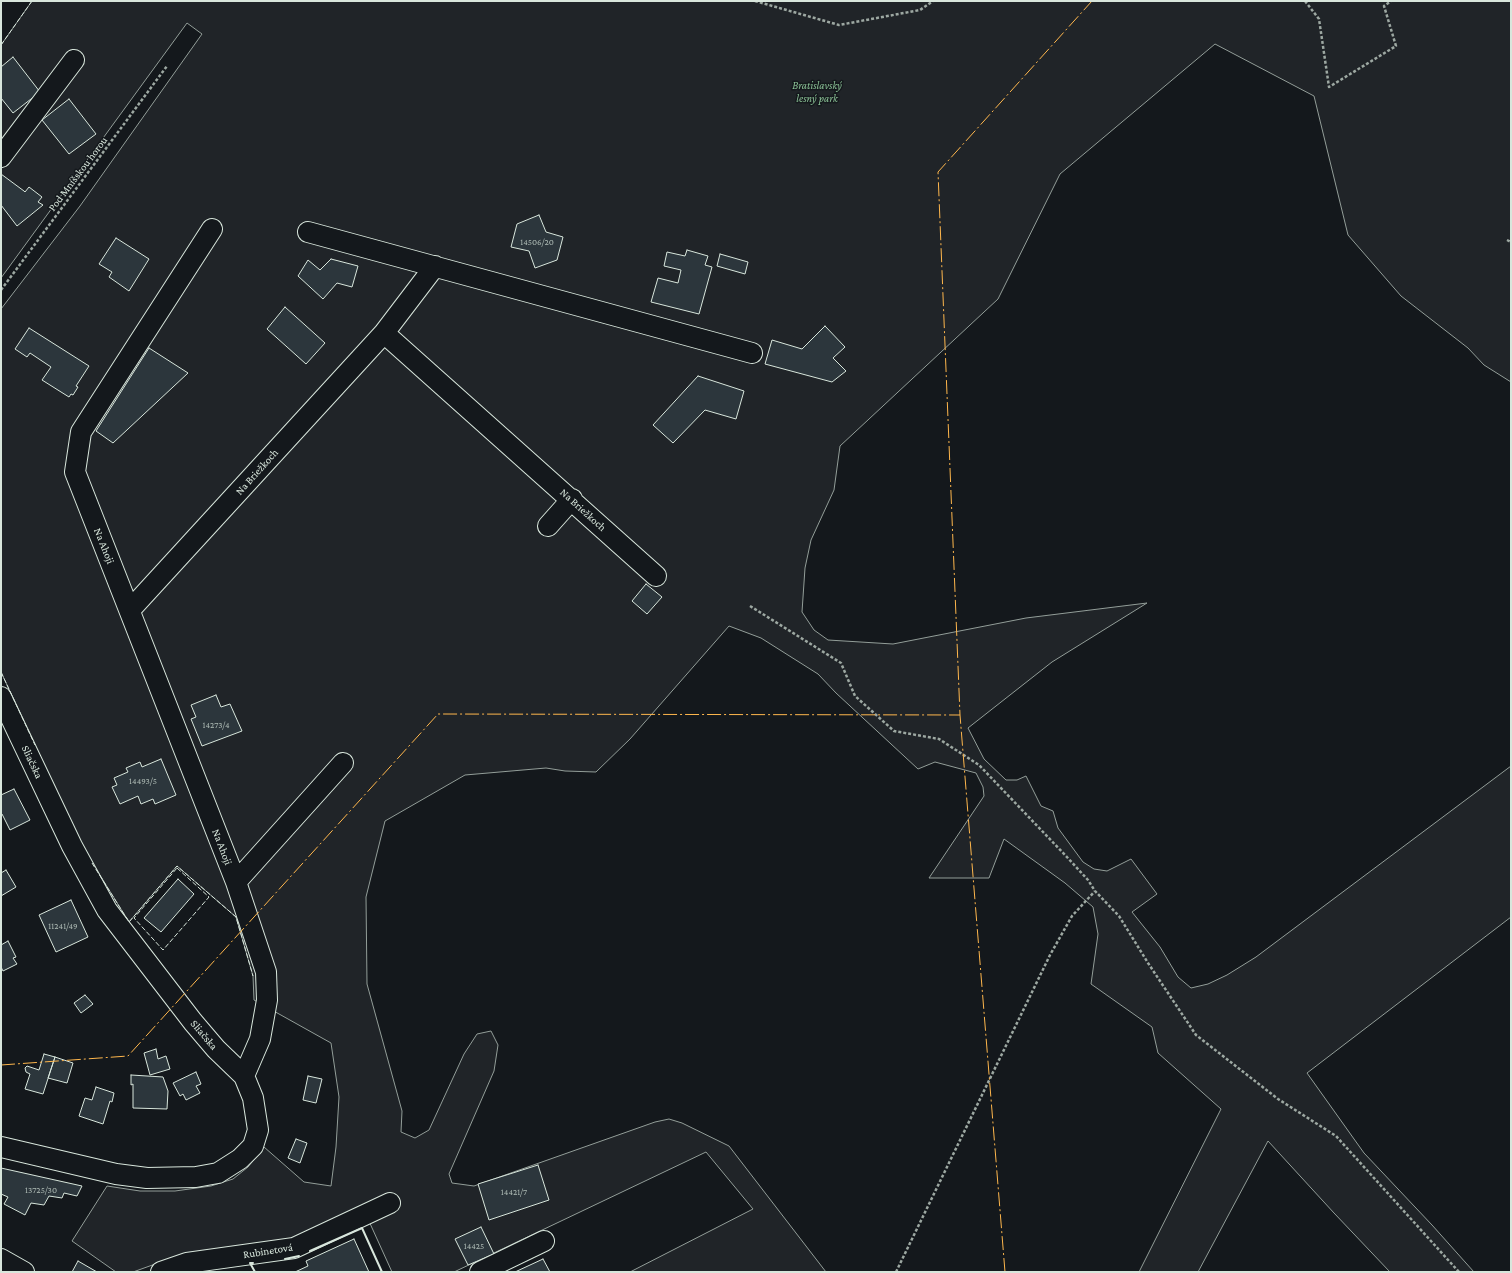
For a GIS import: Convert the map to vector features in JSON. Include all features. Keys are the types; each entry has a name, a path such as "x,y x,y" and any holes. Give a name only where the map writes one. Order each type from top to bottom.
{"street":[{"path":"1,157 74,60"},
{"name":"Na Ahoji","path":"212,229 81,432 75,472 236,882 266,972 267,1000 260,1039 244,1076"},
{"path":"308,232 752,353"},
{"name":"Na Briežkoch","path":"130,610 384,333 435,266"},
{"name":"Na Briežkoch","path":"384,333 572,499 656,576"},
{"path":"548,526 572,499"},
{"name":"Sliačska","path":"1,697 72,846 107,910 202,1033 244,1076 253,1098 258,1130 254,1146 240,1159 218,1173 196,1176 147,1178 116,1174 1,1147"},
{"name":"Na Ahoji","path":"236,882 343,763"},
{"name":"Rubinetová","path":"162,1272 187,1263 294,1248 390,1203"},
{"path":"480,1272 544,1241"},
{"path":"1,1259 24,1272"}],"path":[{"path":"755,1 839,24 920,10 933,1"},
{"path":"1305,1 1319,19 1329,87 1396,46 1384,6 1390,1"},
{"name":"Pod Mníšskou horou","path":"1,290 167,66"},
{"path":"1507,240 1511,242"},
{"path":"750,606 841,663 855,696 894,731 939,739 979,765 1066,856 1088,880 1095,891 1120,916 1148,963 1196,1035 1278,1099 1336,1136 1459,1272"},
{"path":"896,1272 1050,955 1072,916 1095,891"}],"green space":[{"name":"Bratislavský lesný park","path":"32,1 1511,1 1511,382 1484,365 1468,348 1401,296 1348,235 1314,96 1215,44 1060,174 998,299 840,446 834,490 811,540 805,568 802,612 814,630 828,640 893,644 1026,618 1147,603 1052,662 968,728 984,759 1006,780 1017,780 1026,776 1041,806 1053,811 1058,828 1083,862 1094,869 1107,871 1131,859 1157,894 1132,912 1160,947 1178,977 1191,988 1208,984 1227,975 1256,957 1511,766 1511,917 1307,1073 1364,1153 1474,1272 1390,1272 1268,1141 1198,1272 1139,1272 1221,1109 1158,1053 1152,1027 1091,984 1098,934 1093,907 1065,883 1004,839 989,878 929,878 984,796 983,787 976,773 935,762 918,769 836,693 818,674 761,638 729,626 630,739 596,772 565,771 546,768 465,775 385,821 366,897 367,984 402,1111 401,1132 415,1138 429,1130 464,1054 477,1034 491,1031 498,1045 494,1071 449,1174 452,1183 474,1186 655,1122 669,1119 682,1123 729,1146 826,1272 630,1272 753,1209 706,1152 454,1272 392,1272 363,1208 290,1239 183,1254 133,1272 116,1272 72,1241 107,1186 140,1191 175,1191 211,1186 233,1179 248,1167 264,1147 304,1182 331,1186 336,1147 339,1097 331,1043 254,1000 253,976 236,917 177,866 129,922 80,843 1,672 1,309 80,206 202,34 187,23 1,278 1,45"}],"building":[{"path":"13,57 40,92 13,113 1,98 1,67"},
{"path":"69,99 96,134 69,154 42,120"},
{"path":"1,174 25,192 29,187 42,197 38,202 43,205 17,226 1,205"},
{"path":"539,215 546,232 563,237 557,260 535,268 529,251 511,247 517,224"},
{"path":"116,238 149,259 129,291 109,277 112,272 99,264"},
{"path":"687,250 708,256 705,265 712,267 699,314 651,302 658,278 678,283 681,270 664,266 667,252 685,256"},
{"path":"720,254 748,262 745,274 717,266"},
{"path":"331,259 358,266 352,287 337,283 323,299 298,276 308,260 320,270"},
{"path":"285,307 325,343 306,364 267,329"},
{"path":"825,326 845,347 833,358 846,371 832,382 765,364 772,340 802,349"},
{"path":"29,328 89,366 76,386 78,387 73,395 71,394 69,397 42,380 51,367 30,353 27,357 15,349"},
{"path":"149,348 188,373 113,443 96,431"},
{"path":"698,376 744,391 736,419 705,410 673,443 653,425"},
{"path":"646,584 662,597 647,614 632,601"},
{"path":"216,695 221,707 230,704 242,731 202,746 191,719 196,717 191,705"},
{"path":"161,759 176,795 155,804 153,799 141,804 138,796 120,804 112,787 117,785 114,778 128,772 126,768 140,762 142,767"},
{"path":"14,789 30,820 10,830 1,814 1,795"},
{"path":"6,870 16,887 1,896 1,873"},
{"path":"178,879 194,894 161,932 144,918"},
{"path":"71,900 88,937 56,952 39,915"},
{"path":"8,941 16,957 13,958 17,964 3,971 1,967 1,945"},
{"path":"85,995 93,1004 81,1013 74,1003"},
{"path":"156,1049 158,1059 166,1056 170,1069 150,1075 144,1053"},
{"path":"44,1054 55,1057 43,1094 25,1089 30,1074 26,1072 25,1068 27,1066 39,1070"},
{"path":"55,1057 73,1063 67,1083 48,1078"},
{"path":"196,1072 201,1084 196,1086 200,1093 186,1100 183,1094 180,1096 173,1083"},
{"path":"131,1075 163,1077 168,1091 167,1109 133,1108 133,1084 131,1085"},
{"path":"308,1076 322,1079 316,1103 303,1100"},
{"path":"96,1087 114,1093 103,1124 79,1116 85,1098 92,1100"},
{"path":"296,1139 307,1143 300,1163 288,1158"},
{"path":"538,1165 549,1200 489,1220 478,1184"},
{"path":"1,1168 82,1186 77,1196 64,1193 62,1198 49,1196 44,1205 31,1203 25,1215 4,1204 8,1197 1,1194"},
{"path":"481,1227 494,1254 468,1265 455,1239"},
{"path":"354,1239 369,1272 295,1272 308,1266 306,1261"},
{"path":"543,1259 550,1272 515,1272"},
{"path":"78,1261 97,1272 72,1272"}],"fence":[{"path":"1,45 32,1"},
{"path":"1,672 35,745"},
{"path":"92,863 129,922 177,866 236,917 253,976"},
{"path":"177,868 209,897 163,950 134,918 177,868"}],"wall":[{"path":"310,1251 362,1228 382,1272"},
{"path":"285,1259 299,1256"},
{"path":"253,1263 250,1263 255,1272"}],"power":[{"path":"1005,1272 960,715 938,172 1092,1"},
{"path":"1,1065 128,1056 438,714 960,715"}]}
